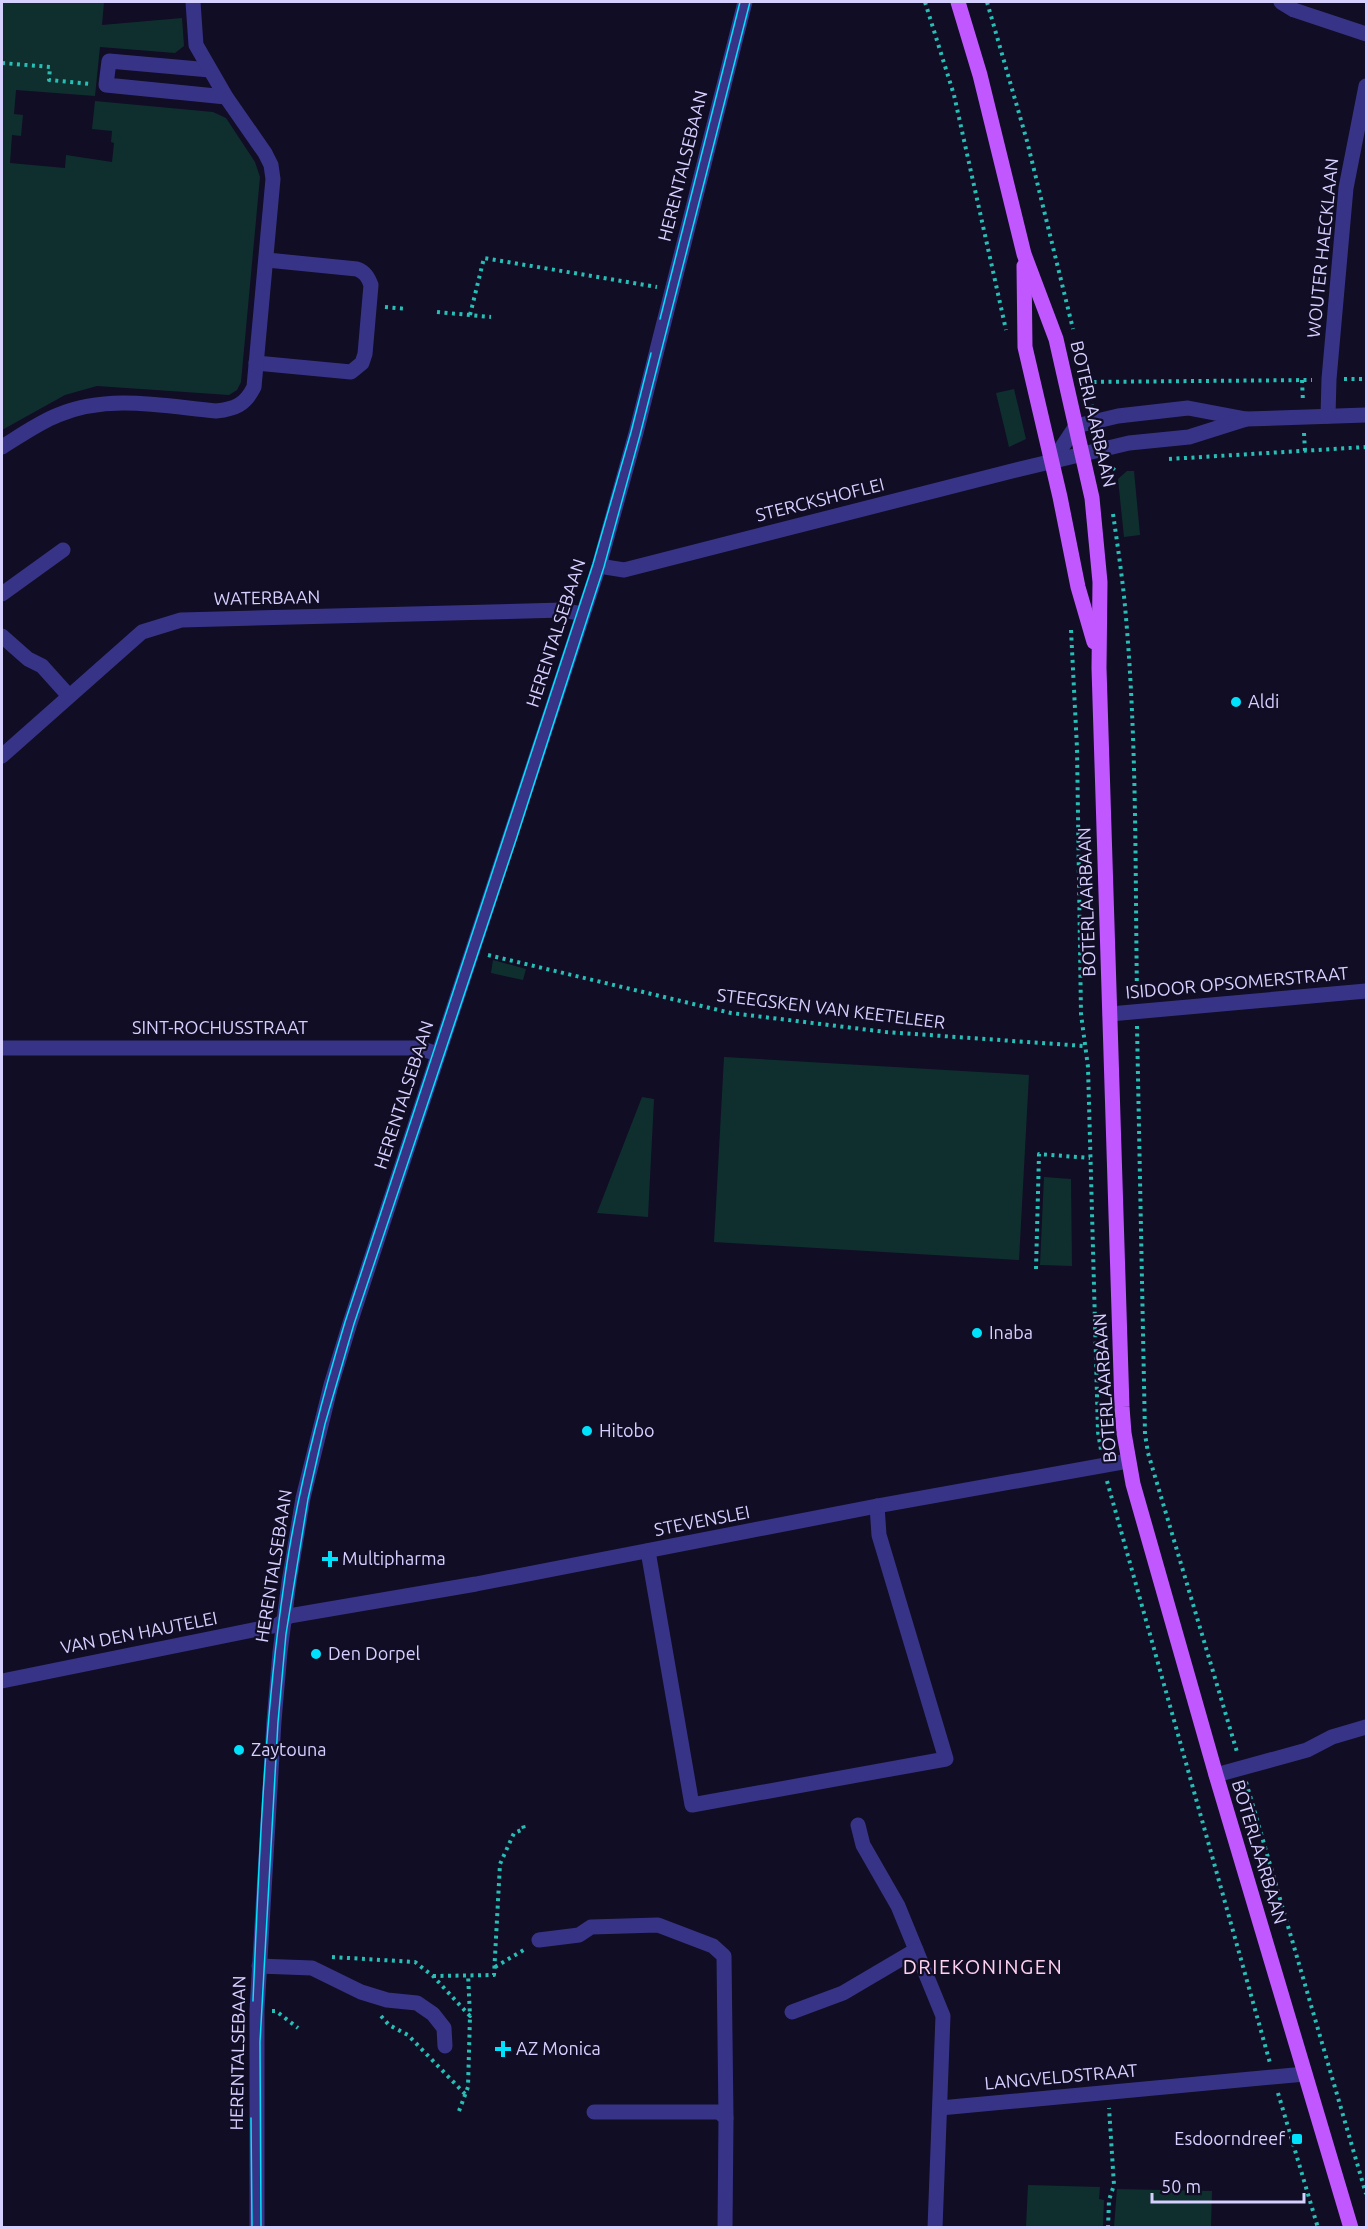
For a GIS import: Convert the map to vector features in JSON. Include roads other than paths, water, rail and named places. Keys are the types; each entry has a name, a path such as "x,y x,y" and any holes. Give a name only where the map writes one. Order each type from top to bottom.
{"main road":[{"name":"BOTERLAARBAAN","path":"958,2 980,75 1024,254 1056,339 1092,498 1100,582 1099,659 1122,1407 1128,1461 1216,1775 1351,2228"},
{"name":"BOTERLAARBAAN","path":"1024,254 1025,347 1078,587 1099,659"}],"street":[{"path":"2,447 58,415 92,405 129,403 216,411 230,410 240,406 254,387 273,197 271,165 226,97 196,45 193,2"},
{"name":"HERENTALSEBAAN","path":"257,2228 257,2010 274,1721 284,1620 303,1498 331,1385 350,1323 599,566 633,444 745,2"},
{"path":"1281,2 1294,10 1366,34"},
{"path":"210,70 109,61 106,86 226,97"},
{"name":"WOUTER HAECKLAAN","path":"1328,416 1329,379 1346,188 1366,86"},
{"path":"256,363 351,372 362,363 366,342 371,285 363,272 357,269 267,260"},
{"name":"STERCKSHOFLEI","path":"1076,426 1118,416 1188,408 1246,419 1366,415"},
{"name":"STERCKSHOFLEI","path":"599,566 624,570 1083,454 1129,443 1189,437 1246,419"},
{"path":"1052,462 1076,426"},
{"path":"2,594 63,550"},
{"name":"WATERBAAN","path":"2,756 142,632 181,620 563,610 582,614"},
{"path":"2,636 28,659 42,666 69,696"},
{"name":"ISIDOOR OPSOMERSTRAAT","path":"1110,1014 1366,991"},
{"name":"SINT-ROCHUSSTRAAT","path":"2,1048 419,1048 438,1054"},
{"name":"STEVENSLEI","path":"284,1620 289,1616 303,1616 877,1506 1128,1461"},
{"path":"648,1551 692,1805 946,1759 879,1535 877,1506"},
{"name":"VAN DEN HAUTELEI","path":"2,1681 278,1624 284,1620"},
{"path":"1216,1775 1307,1750 1332,1737 1366,1726"},
{"path":"858,1825 863,1845 898,1906 943,2016 935,2228"},
{"path":"539,1940 579,1935 591,1927 657,1926 713,1946 724,1956 725,2228"},
{"path":"792,2012 843,1993 916,1950"},
{"path":"259,1966 312,1968 361,1992 387,2000 417,2003 433,2014 444,2028 445,2046"},
{"name":"LANGVELDSTRAAT","path":"940,2108 1305,2074"},
{"path":"594,2112 719,2112 726,2118"}],"tram line":[{"path":"660,319 740,2"},
{"path":"261,2228 260,2042 278,1722 286,1634 308,1499 325,1424 354,1324 516,840 604,567 640,435 750,2"},
{"path":"253,2001 263,1792 277,1635 289,1551 309,1452 345,1322 593,564 651,353"},
{"path":"251,2118 252,2228"}],"place":[{"name":"Aldi","path":"1236,702"},
{"name":"Inaba","path":"977,1333"},
{"name":"Hitobo","path":"587,1431"},
{"name":"Multipharma","path":"330,1559"},
{"name":"Den Dorpel","path":"316,1654"},
{"name":"Zaytouna","path":"239,1750"},
{"name":"AZ Monica","path":"503,2049"},
{"name":"Esdoorndreef","path":"1297,2139"}],"district":[{"name":"DRIEKONINGEN","path":"983,1967"}]}
